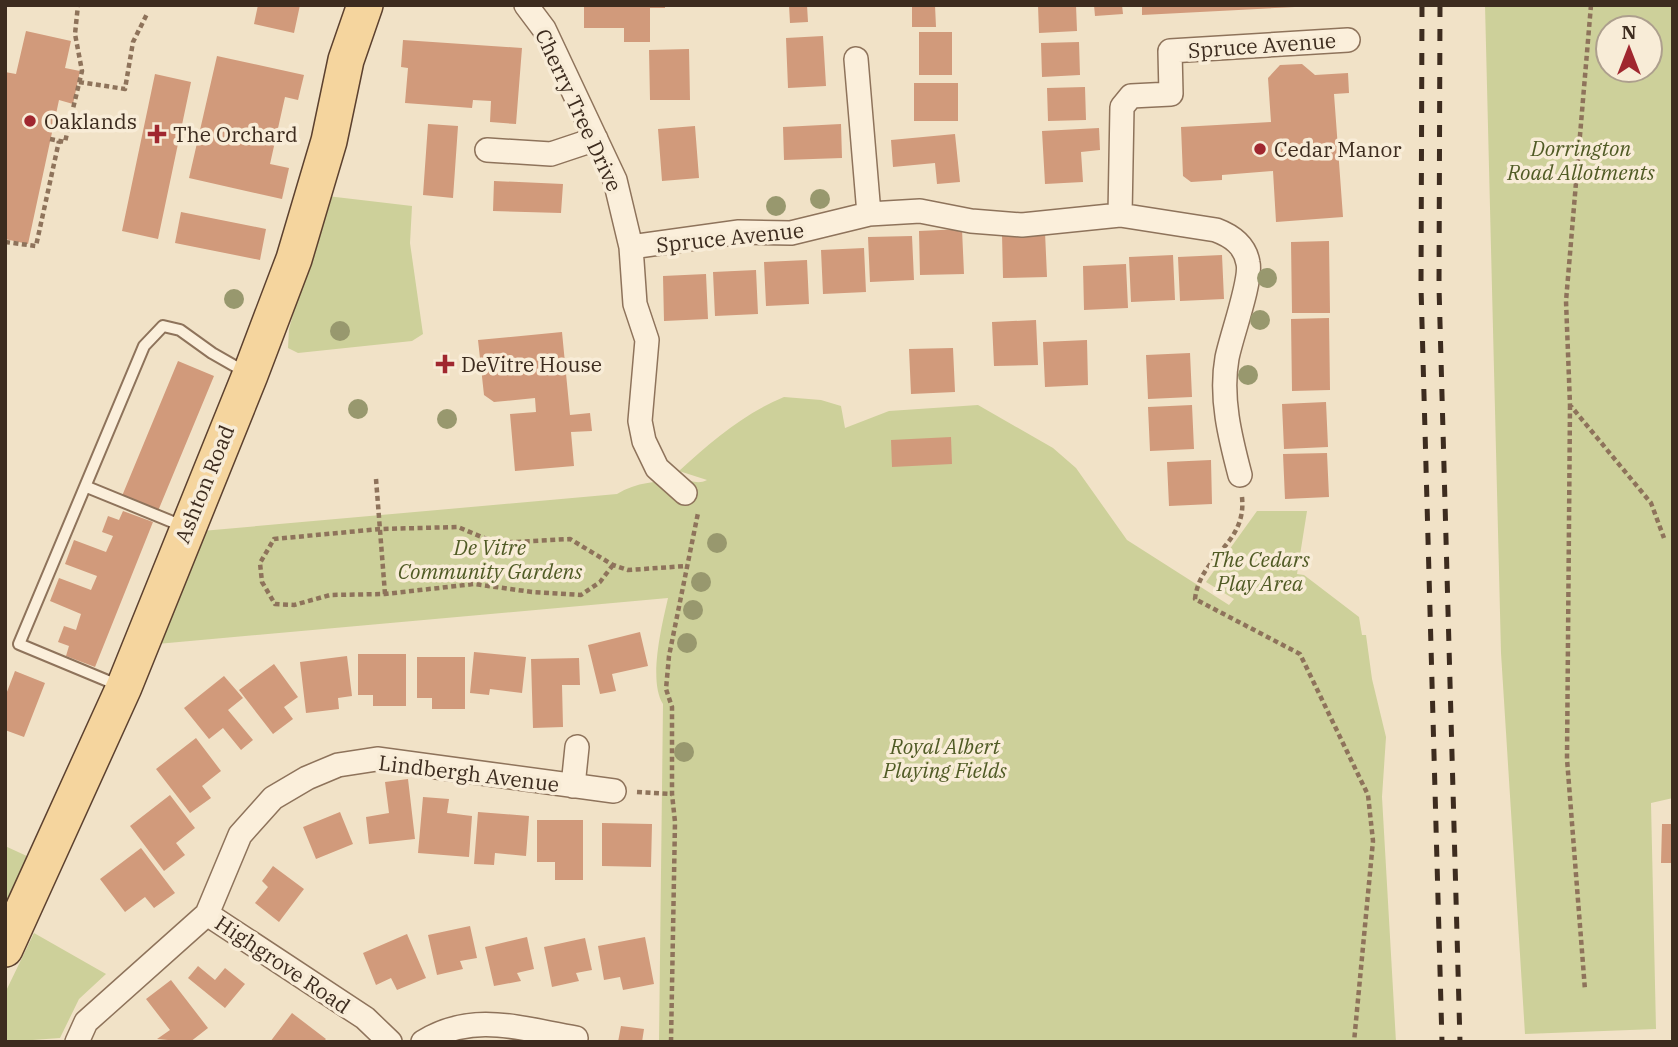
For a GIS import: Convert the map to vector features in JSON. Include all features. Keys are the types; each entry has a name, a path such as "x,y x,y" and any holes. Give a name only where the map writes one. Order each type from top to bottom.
{"main road":[{"name":"Ashton Road","path":"5,948 124,687 250,374 293,259 329,141 346,60 365,5"}],"street":[{"name":"Cherry Tree Drive","path":"526,5 544,29 615,180 631,247 635,304 647,340 640,421 644,441 657,468 685,493"},
{"name":"Spruce Avenue","path":"1120,215 1122,107 1132,96 1171,94 1170,51 1348,40"},
{"path":"856,59 869,214"},
{"path":"487,150 551,154 596,139"},
{"name":"Spruce Avenue","path":"631,247 739,232 791,233 869,214 920,211 971,221 1023,225 1120,215 1216,230 1231,236 1243,248 1249,265 1226,360 1225,379 1230,438 1240,475"},
{"name":"Lindbergh Avenue","path":"573,786 577,747"},
{"name":"Lindbergh Avenue","path":"76,1042 86,1022 207,914 240,835 257,813 274,798 338,765 377,759 614,791"},
{"name":"Highgrove Road","path":"207,914 365,1018 390,1042"},
{"path":"423,1042 464,1024 495,1024 576,1038"}],"lane":[{"path":"124,687 19,644 144,346 163,326 180,330 212,353 250,374"},
{"path":"87,487 186,528"}],"path":[{"path":"50,139 65,142 82,71 75,34 78,5"},
{"path":"1585,990 1567,759 1570,405 1566,301 1591,5"},
{"path":"79,82 120,91 125,89 133,42 147,14"},
{"path":"5,242 36,246 59,141"},
{"path":"1570,405 1651,503 1664,538"},
{"path":"1240,475 1243,509 1239,530 1208,565 1196,586 1195,599 1300,654 1368,795 1373,841 1354,1042"},
{"path":"376,479 384,594"},
{"path":"671,1042 676,822 671,794 672,706 666,690 669,656 698,507 685,493"},
{"path":"612,565 600,582 581,595 474,584 384,594 330,595 294,605 275,604 262,582 260,563 274,539 380,529 458,527 496,543 570,539 612,565 628,570 687,566"},
{"path":"614,791 671,794"}],"green space":[{"name":"Dorrington Road Allotments","path":"1485,5 1673,5 1673,798 1651,803 1656,1029 1525,1034 1501,653"},
{"path":"327,196 412,206 410,243 423,334 412,341 298,353 288,348 289,329"},
{"name":"Royal Albert Playing Fields","path":"784,397 821,400 841,406 845,428 889,411 978,405 1053,448 1076,468 1127,540 1229,605 1234,599 1206,582 1257,511 1307,511 1297,574 1304,575 1359,617 1362,635 1366,635 1372,679 1386,737 1382,797 1396,1042 659,1042 663,704 656,667 668,598 157,644 202,531 617,494 632,487 656,482 704,481 707,480 679,471 741,420"},
{"path":"5,846 29,857 5,906"},
{"path":"34,933 106,974 79,999 60,1038 5,1042 5,993"}],"building":[{"path":"258,5 300,5 294,33 254,24"},
{"path":"584,5 665,5 665,8 650,8 650,42 624,42 624,28 584,28"},
{"path":"789,5 807,5 808,22 790,23"},
{"path":"912,5 935,5 936,27 912,27"},
{"path":"1038,5 1076,5 1077,31 1039,33"},
{"path":"1094,5 1122,5 1123,14 1095,16"},
{"path":"1142,5 1295,5 1295,7 1142,15"},
{"name":"Oaklands","path":"26,31 71,41 65,68 80,71 73,104 59,100 28,244 5,239 5,72 16,74"},
{"path":"919,32 952,32 952,75 919,75"},
{"path":"823,36 826,86 788,88 786,38"},
{"path":"403,40 522,48 516,124 490,122 491,101 473,100 472,108 405,103 408,68 401,67"},
{"path":"1079,42 1080,75 1042,77 1041,43"},
{"path":"689,49 690,100 650,100 649,50"},
{"path":"217,56 304,75 298,100 285,97 270,164 289,168 282,199 189,178"},
{"name":"Cedar Manor","path":"1302,64 1315,75 1348,73 1349,93 1334,94 1343,217 1276,222 1273,171 1222,175 1222,180 1191,182 1183,176 1181,127 1271,122 1268,78 1280,65"},
{"path":"155,74 191,82 158,239 122,231"},
{"path":"914,83 958,83 958,121 914,121"},
{"path":"1085,87 1086,120 1048,121 1047,88"},
{"path":"428,124 458,126 453,198 423,195"},
{"path":"841,124 842,158 784,160 783,127"},
{"path":"695,126 699,178 662,181 658,129"},
{"path":"1099,128 1100,150 1081,152 1083,182 1045,184 1042,131"},
{"path":"955,134 960,182 937,184 935,163 893,167 891,140"},
{"path":"494,181 563,184 561,213 493,211"},
{"path":"181,212 266,229 260,260 175,243"},
{"path":"962,229 964,274 920,275 919,231"},
{"path":"1045,232 1047,277 1003,278 1002,234"},
{"path":"912,236 914,280 870,282 868,237"},
{"path":"1329,241 1330,313 1292,313 1291,242"},
{"path":"864,248 866,292 823,294 821,250"},
{"path":"1173,255 1175,300 1131,302 1129,257"},
{"path":"1222,255 1224,299 1180,301 1178,257"},
{"path":"807,260 809,304 766,306 764,262"},
{"path":"1126,264 1128,308 1084,310 1083,266"},
{"path":"756,270 758,314 715,316 713,272"},
{"path":"706,274 708,319 664,321 663,276"},
{"path":"1329,318 1330,390 1292,391 1291,319"},
{"path":"1036,320 1038,365 994,366 992,322"},
{"path":"562,332 570,415 590,413 592,431 571,432 574,466 515,471 510,414 536,412 535,398 494,402 484,395 478,340"},
{"path":"1087,340 1088,385 1045,387 1043,342"},
{"path":"953,348 955,392 911,394 909,349"},
{"path":"1190,353 1192,397 1148,399 1146,355"},
{"path":"178,361 214,376 158,511 122,496"},
{"path":"1326,402 1328,447 1284,449 1282,404"},
{"path":"1192,405 1194,449 1150,451 1148,407"},
{"path":"951,437 952,464 892,467 891,440"},
{"path":"1327,453 1329,497 1285,499 1283,454"},
{"path":"1211,460 1212,504 1169,506 1167,462"},
{"path":"123,511 153,522 95,667 66,656 69,646 58,642 64,626 76,630 81,614 50,601 59,578 91,590 97,576 65,564 74,540 106,552 113,536 102,532 108,516 119,520"},
{"path":"640,632 648,666 612,674 616,691 600,694 588,645"},
{"path":"474,652 526,657 522,693 490,689 489,695 470,693"},
{"path":"358,654 406,654 406,706 373,706 373,695 358,695"},
{"path":"347,656 352,696 338,698 339,709 306,713 300,662"},
{"path":"417,657 465,657 465,709 432,709 432,698 417,698"},
{"path":"579,658 580,685 562,685 563,727 533,728 531,659"},
{"path":"274,664 298,697 284,707 293,719 273,734 239,690"},
{"path":"15,671 45,683 24,737 5,730 5,697"},
{"path":"224,676 243,698 228,710 253,740 241,750 223,728 209,739 184,708"},
{"path":"196,738 221,771 202,786 211,798 190,813 156,769"},
{"path":"408,779 415,839 369,844 366,817 389,813 385,782"},
{"path":"170,795 195,828 176,843 185,855 164,871 130,826"},
{"path":"423,797 449,799 447,813 472,816 469,857 418,853"},
{"path":"340,812 353,844 316,859 303,827"},
{"path":"478,812 529,816 526,856 495,853 494,865 474,864"},
{"path":"537,820 583,820 583,880 555,880 555,862 537,862"},
{"path":"602,823 652,824 651,867 602,866"},
{"path":"1662,824 1673,824 1673,863 1661,863"},
{"path":"141,848 175,893 154,908 145,897 125,912 100,879"},
{"path":"273,866 304,889 279,922 255,903 268,887 262,881"},
{"path":"470,926 477,958 460,961 463,969 437,975 428,935"},
{"path":"407,934 426,978 397,990 391,978 376,985 363,953"},
{"path":"527,937 534,969 517,973 521,981 494,986 485,947"},
{"path":"645,937 654,984 623,990 620,977 604,980 598,946"},
{"path":"585,938 592,970 576,973 579,981 552,987 544,947"},
{"path":"198,966 215,980 225,968 245,984 225,1008 188,978"},
{"path":"171,980 208,1028 190,1042 157,1039 170,1030 146,999"},
{"path":"292,1013 326,1039 323,1042 270,1042"},
{"path":"621,1026 644,1029 642,1042 618,1042"}],"railway":[{"path":"1422,5 1421,287 1442,1042"},
{"path":"1440,5 1439,287 1460,1042"}],"place":[{"name":"Oaklands","path":"30,121"},
{"name":"The Orchard","path":"157,134"},
{"name":"Cedar Manor","path":"1260,149"},
{"name":"DeVitre House","path":"445,364"}],"park label":[{"name":"De Vitre Community Gardens","path":"490,559"},
{"name":"The Cedars Play Area","path":"1260,571"}]}
